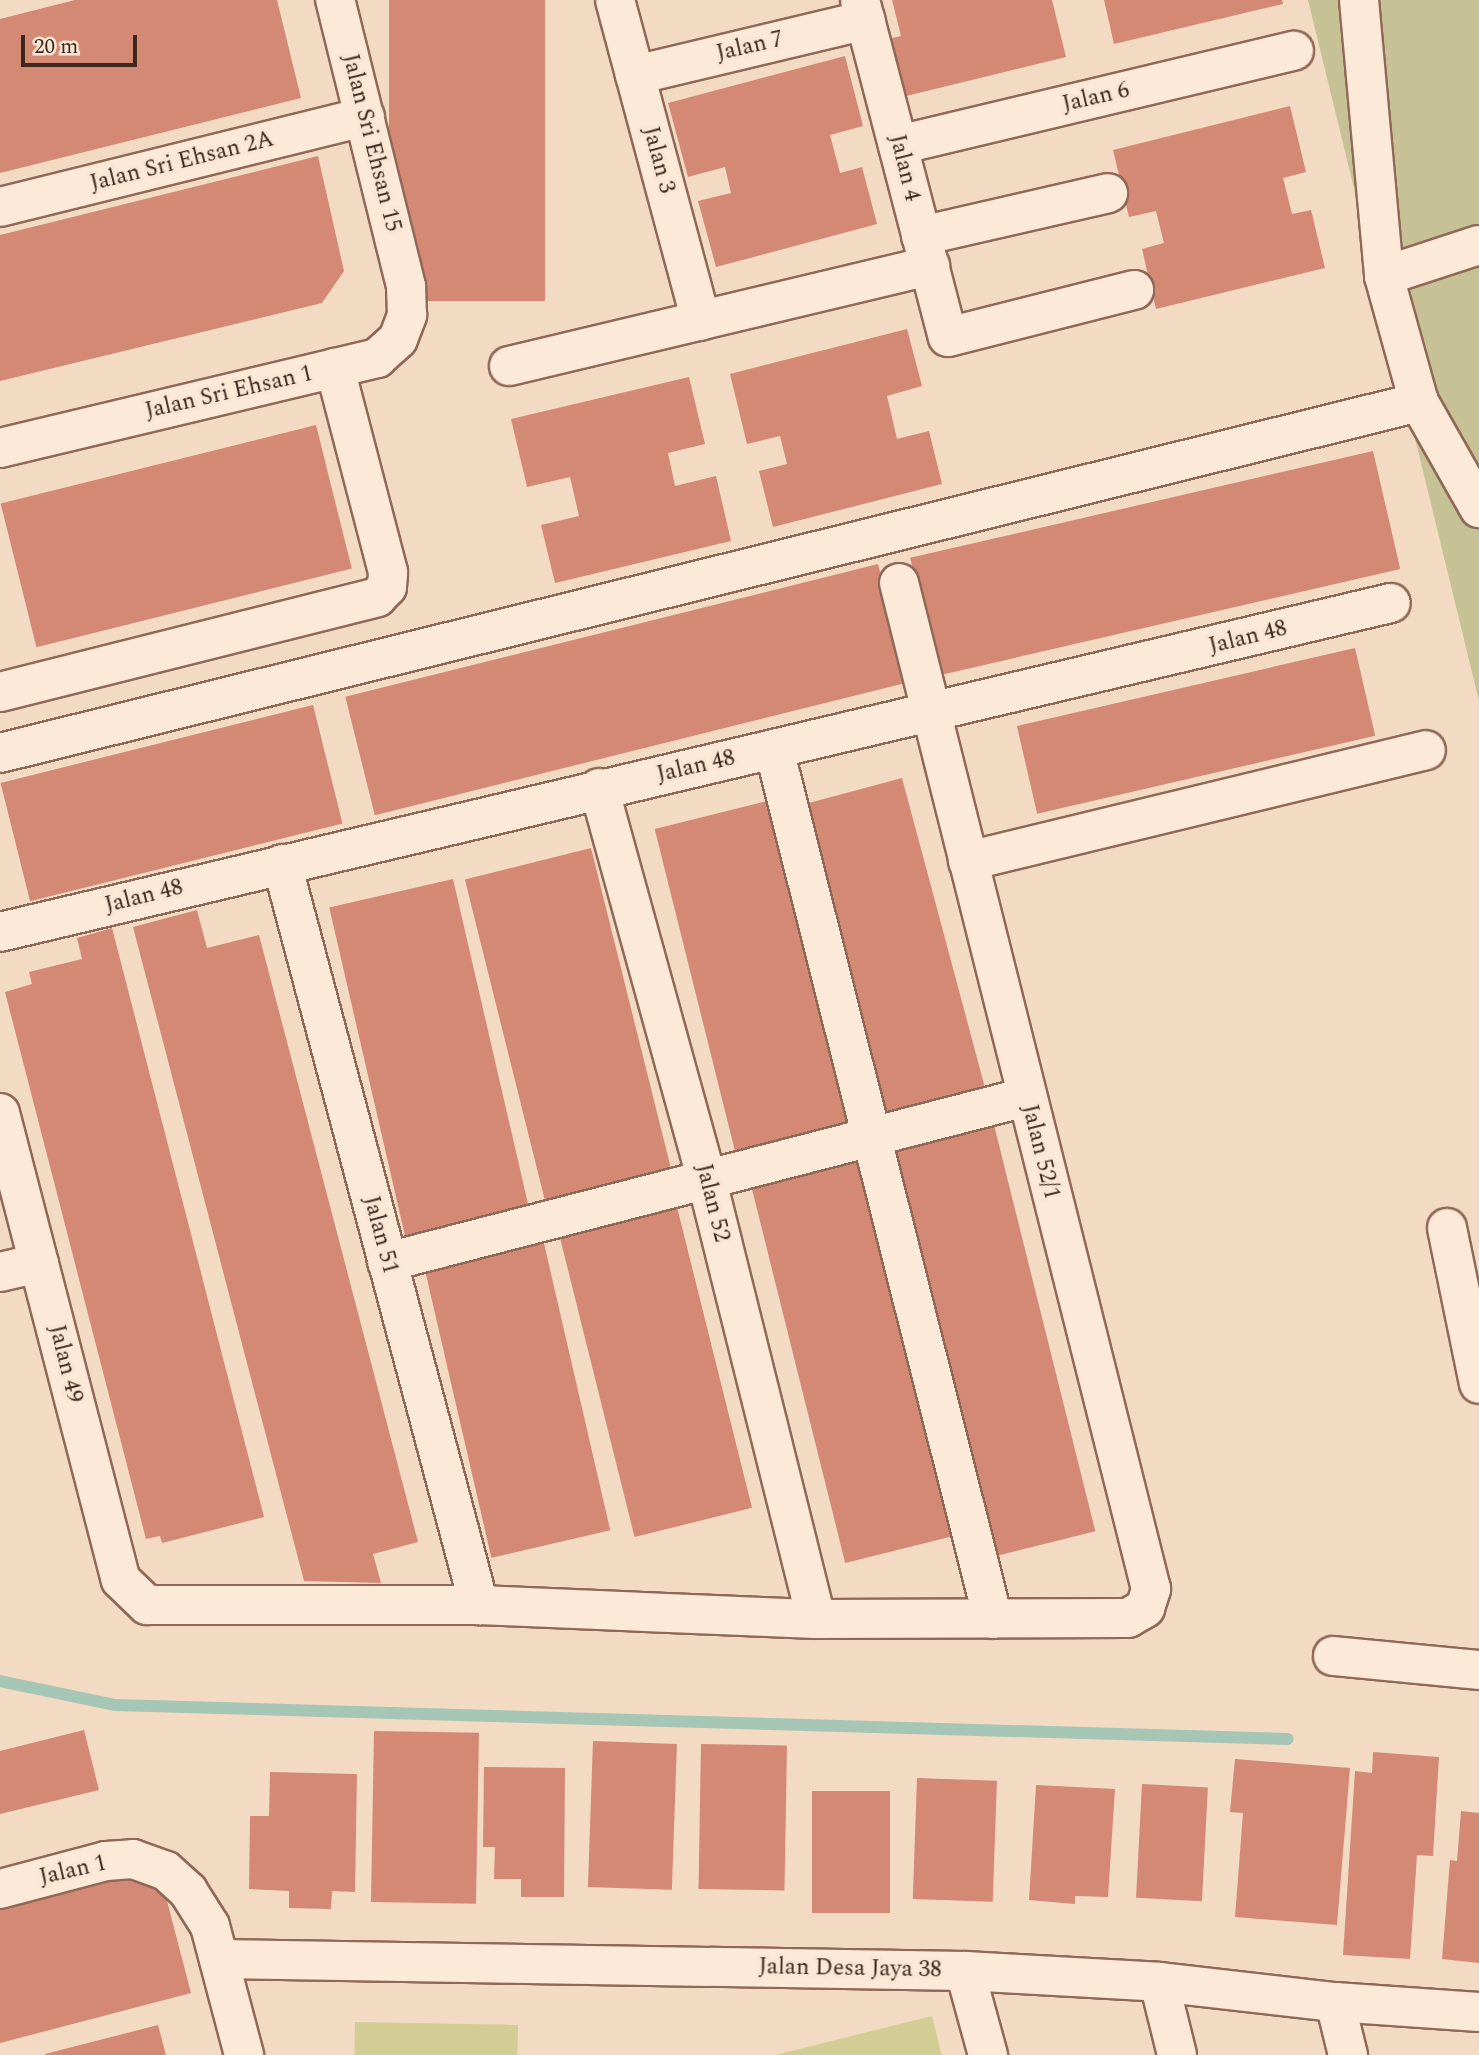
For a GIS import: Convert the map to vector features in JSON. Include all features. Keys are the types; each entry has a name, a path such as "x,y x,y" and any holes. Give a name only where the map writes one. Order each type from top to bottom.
{"street":[{"name":"Jalan Sri Ehsan 15","path":"335,0 406,286"},
{"name":"Jalan 3","path":"615,0 701,321"},
{"path":"1359,0 1384,276 1419,401 1479,508"},
{"name":"Jalan 7","path":"635,75 863,10"},
{"name":"Jalan 4","path":"863,10 948,337 1134,290"},
{"name":"Jalan 6","path":"898,145 1294,51"},
{"name":"Jalan Sri Ehsan 2A","path":"0,207 365,117"},
{"path":"509,366 701,321 1108,193"},
{"path":"1384,276 1479,245"},
{"name":"Jalan Sri Ehsan 1","path":"0,447 377,358 398,339 407,315 406,286"},
{"path":"0,692 377,597 387,587 388,572 335,368"},
{"path":"0,752 1419,401"},
{"name":"Jalan 52/1","path":"899,583 1151,1589 1145,1608 1128,1618 993,1619"},
{"name":"Jalan 48","path":"0,932 599,788 932,715 1391,603"},
{"path":"479,1605 816,1619 993,1619 874,1135 774,750"},
{"path":"968,861 1426,750"},
{"name":"Jalan 52","path":"599,788 706,1177 816,1619"},
{"name":"Jalan 51","path":"282,864 479,1605"},
{"path":"387,1262 706,1177 1026,1097"},
{"name":"Jalan 49","path":"0,1114 121,1580 147,1605 479,1605"},
{"path":"1447,1228 1479,1384"},
{"path":"0,1272 39,1263"},
{"path":"1333,1656 1479,1670"},
{"name":"Jalan 1","path":"0,1889 106,1861 133,1859 166,1871 188,1891 210,1926 244,2055"},
{"name":"Jalan Desa Jaya 38","path":"219,1959 965,1971 1159,1982 1335,2002 1479,2012"},
{"path":"965,1971 988,2055"},
{"path":"1159,1982 1177,2055"},
{"path":"1335,2002 1348,2055"}],"shaded area":[{"path":"1308,0 1479,0 1479,701 1402,385"},
{"path":"932,2016 941,2055 776,2055"},
{"path":"355,2022 518,2025 517,2055 354,2055"}],"building":[{"path":"75,0 277,0 301,98 0,173 0,19"},
{"path":"389,0 545,0 545,301 389,301"},
{"path":"892,0 1052,0 1066,57 902,97 888,39 901,36"},
{"path":"1104,0 1282,0 1283,4 1114,44"},
{"path":"845,56 863,126 830,135 840,173 862,167 877,224 716,267 698,201 731,193 725,167 688,177 668,103"},
{"path":"1290,106 1306,172 1283,178 1292,214 1311,210 1325,268 1156,309 1142,249 1164,243 1156,211 1129,217 1113,150"},
{"path":"318,156 344,271 322,303 0,381 0,235"},
{"path":"907,329 922,386 887,396 897,439 929,431 942,484 773,527 759,471 787,464 780,436 747,444 730,374"},
{"path":"689,377 705,444 668,453 675,486 716,476 731,541 555,583 541,525 579,516 570,477 527,487 511,419"},
{"path":"316,425 352,569 36,647 1,504"},
{"path":"1373,451 1400,569 937,676 910,558"},
{"path":"878,564 908,682 375,815 345,697"},
{"path":"1355,648 1375,736 1037,814 1017,726"},
{"path":"313,705 343,823 30,901 1,783"},
{"path":"902,778 985,1086 881,1114 799,806"},
{"path":"775,799 856,1122 735,1152 655,829"},
{"path":"591,848 672,1172 546,1204 465,879"},
{"path":"453,879 529,1207 405,1236 329,908"},
{"path":"197,910 207,948 259,935 418,1542 373,1554 381,1583 304,1581 133,927"},
{"path":"112,928 264,1517 162,1543 160,1536 146,1539 5,992 32,984 29,972 82,959 77,938"},
{"path":"992,1117 1095,1531 996,1556 893,1142"},
{"path":"868,1146 965,1533 845,1563 749,1176"},
{"path":"677,1207 752,1508 635,1537 560,1236"},
{"path":"543,1239 610,1530 491,1558 424,1266"},
{"path":"84,1730 99,1790 0,1814 0,1751"},
{"path":"374,1731 479,1733 476,1904 371,1902"},
{"path":"593,1741 677,1744 672,1890 588,1887"},
{"path":"701,1744 787,1746 784,1890 698,1889"},
{"path":"1373,1752 1439,1757 1433,1856 1417,1855 1410,1959 1343,1955 1355,1771 1372,1773"},
{"path":"1235,1759 1350,1768 1337,1925 1235,1917 1243,1813 1230,1812"},
{"path":"484,1767 565,1768 564,1897 521,1897 521,1879 494,1879 495,1847 483,1847"},
{"path":"270,1772 357,1774 355,1892 332,1891 331,1909 289,1908 289,1891 249,1889 250,1816 269,1816"},
{"path":"917,1778 997,1781 993,1902 913,1899"},
{"path":"1142,1784 1208,1787 1202,1901 1136,1898"},
{"path":"1036,1785 1115,1789 1108,1897 1075,1896 1075,1904 1029,1900"},
{"path":"812,1791 890,1791 890,1913 812,1913"},
{"path":"1461,1811 1479,1813 1479,1963 1442,1959 1450,1860 1457,1861"},
{"path":"130,1875 166,1897 191,1993 0,2043 0,1909"},
{"path":"158,2025 166,2055 45,2054"}],"waterway":[{"path":"0,1681 115,1705 1288,1739"}]}
